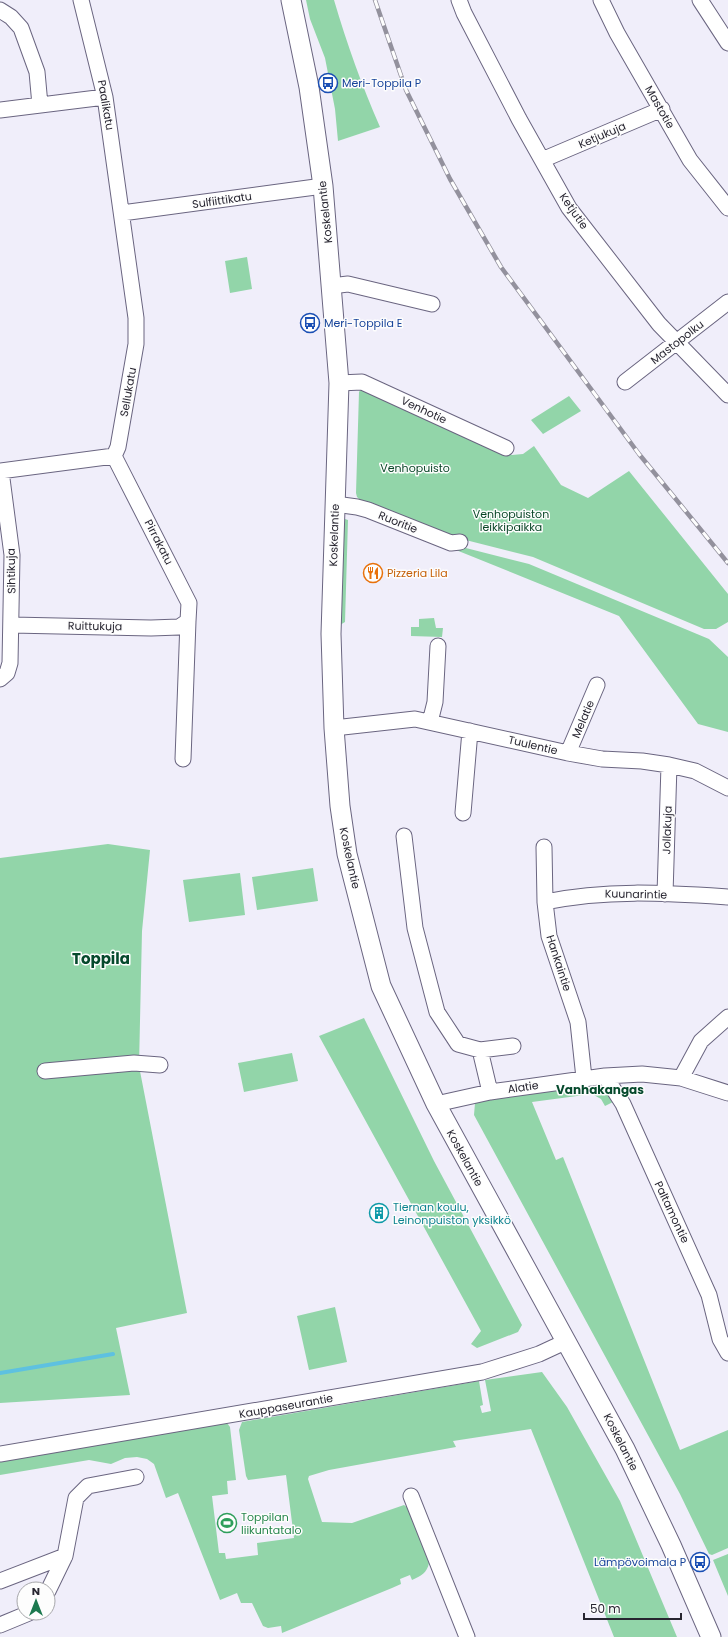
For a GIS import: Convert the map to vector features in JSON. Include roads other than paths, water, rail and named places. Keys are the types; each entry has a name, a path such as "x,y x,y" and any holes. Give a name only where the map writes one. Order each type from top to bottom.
{"main road":[{"name":"Koskelantie","path":"291,0 309,87 323,186 339,383 331,634 334,728 340,806 347,854 381,986 436,1104 625,1448 671,1546 711,1637"}],"street":[{"name":"Paalikatu","path":"81,0 106,97 122,213"},
{"name":"Ketjutie","path":"459,0 464,13 569,208 659,324 728,395"},
{"name":"Mastotie","path":"601,0 617,33 690,160 728,208"},
{"path":"700,0 728,43"},
{"path":"0,10 11,17 21,28 37,72 40,105"},
{"path":"0,110 106,97"},
{"name":"Ketjukuja","path":"542,160 662,109"},
{"name":"Sulfiittikatu","path":"122,213 323,186"},
{"name":"Sellukatu","path":"114,456 118,447 136,344 136,318 122,213"},
{"path":"331,286 348,284 432,304"},
{"name":"Mastopolku","path":"625,382 728,302"},
{"name":"Venhotie","path":"339,383 362,382 506,448"},
{"path":"1,471 114,456"},
{"name":"Pirrakatu","path":"114,456 189,603 184,624 183,759"},
{"name":"Sihtikuja","path":"0,678 7,673 10,662 12,625 12,555 1,471"},
{"name":"Ruoritie","path":"335,504 357,506 451,543 460,542"},
{"name":"Ruittukuja","path":"12,625 184,624"},
{"path":"430,722 435,702 438,646"},
{"name":"Melatie","path":"568,753 597,685"},
{"name":"Tuulentie","path":"334,728 404,719 415,719 568,753 602,759 642,761 669,765 695,771 728,788"},
{"path":"463,813 470,731"},
{"name":"Jollakuja","path":"665,894 669,765"},
{"path":"404,836 415,928 437,1012 458,1044 480,1050 513,1046"},
{"name":"Hankaintie","path":"544,847 544,902 549,936 578,1022 584,1078"},
{"name":"Kuunarintie","path":"544,902 595,894 665,894 728,897"},
{"path":"681,1078 700,1041 728,1017"},
{"path":"480,1050 490,1092"},
{"path":"45,1071 134,1063 160,1065"},
{"name":"Alatie","path":"436,1104 490,1092 584,1078 642,1074 681,1078 728,1093"},
{"name":"Paltamontie","path":"605,1076 622,1104 710,1295 720,1339 728,1353"},
{"name":"Kauppaseurantie","path":"0,1454 482,1372 539,1354 567,1341"},
{"path":"53,1581 64,1556 76,1498 88,1486 136,1477"},
{"path":"411,1496 467,1637"},
{"path":"0,1580 64,1556"},
{"path":"0,1625 16,1618"}],"waterway":[{"path":"0,1373 113,1354"}],"railway":[{"path":"375,0 406,90 450,179 501,267 639,454 728,563"}],"place":[{"name":"Meri-Toppila P","path":"328,83"},
{"name":"Meri-Toppila E","path":"310,323"},
{"name":"Pizzeria Lila","path":"373,573"},
{"name":"Tiernan koulu, Leinonpuiston yksikkö","path":"379,1213"},
{"name":"Toppilan liikuntatalo","path":"227,1523"},
{"name":"Lämpövoimala P","path":"700,1562"}],"district":[{"name":"Toppila","path":"101,959"},
{"name":"Vanhakangas","path":"600,1090"}],"park label":[{"name":"Venhopuisto","path":"415,468"},
{"name":"Venhopuiston leikkipaikka","path":"511,520"}]}
